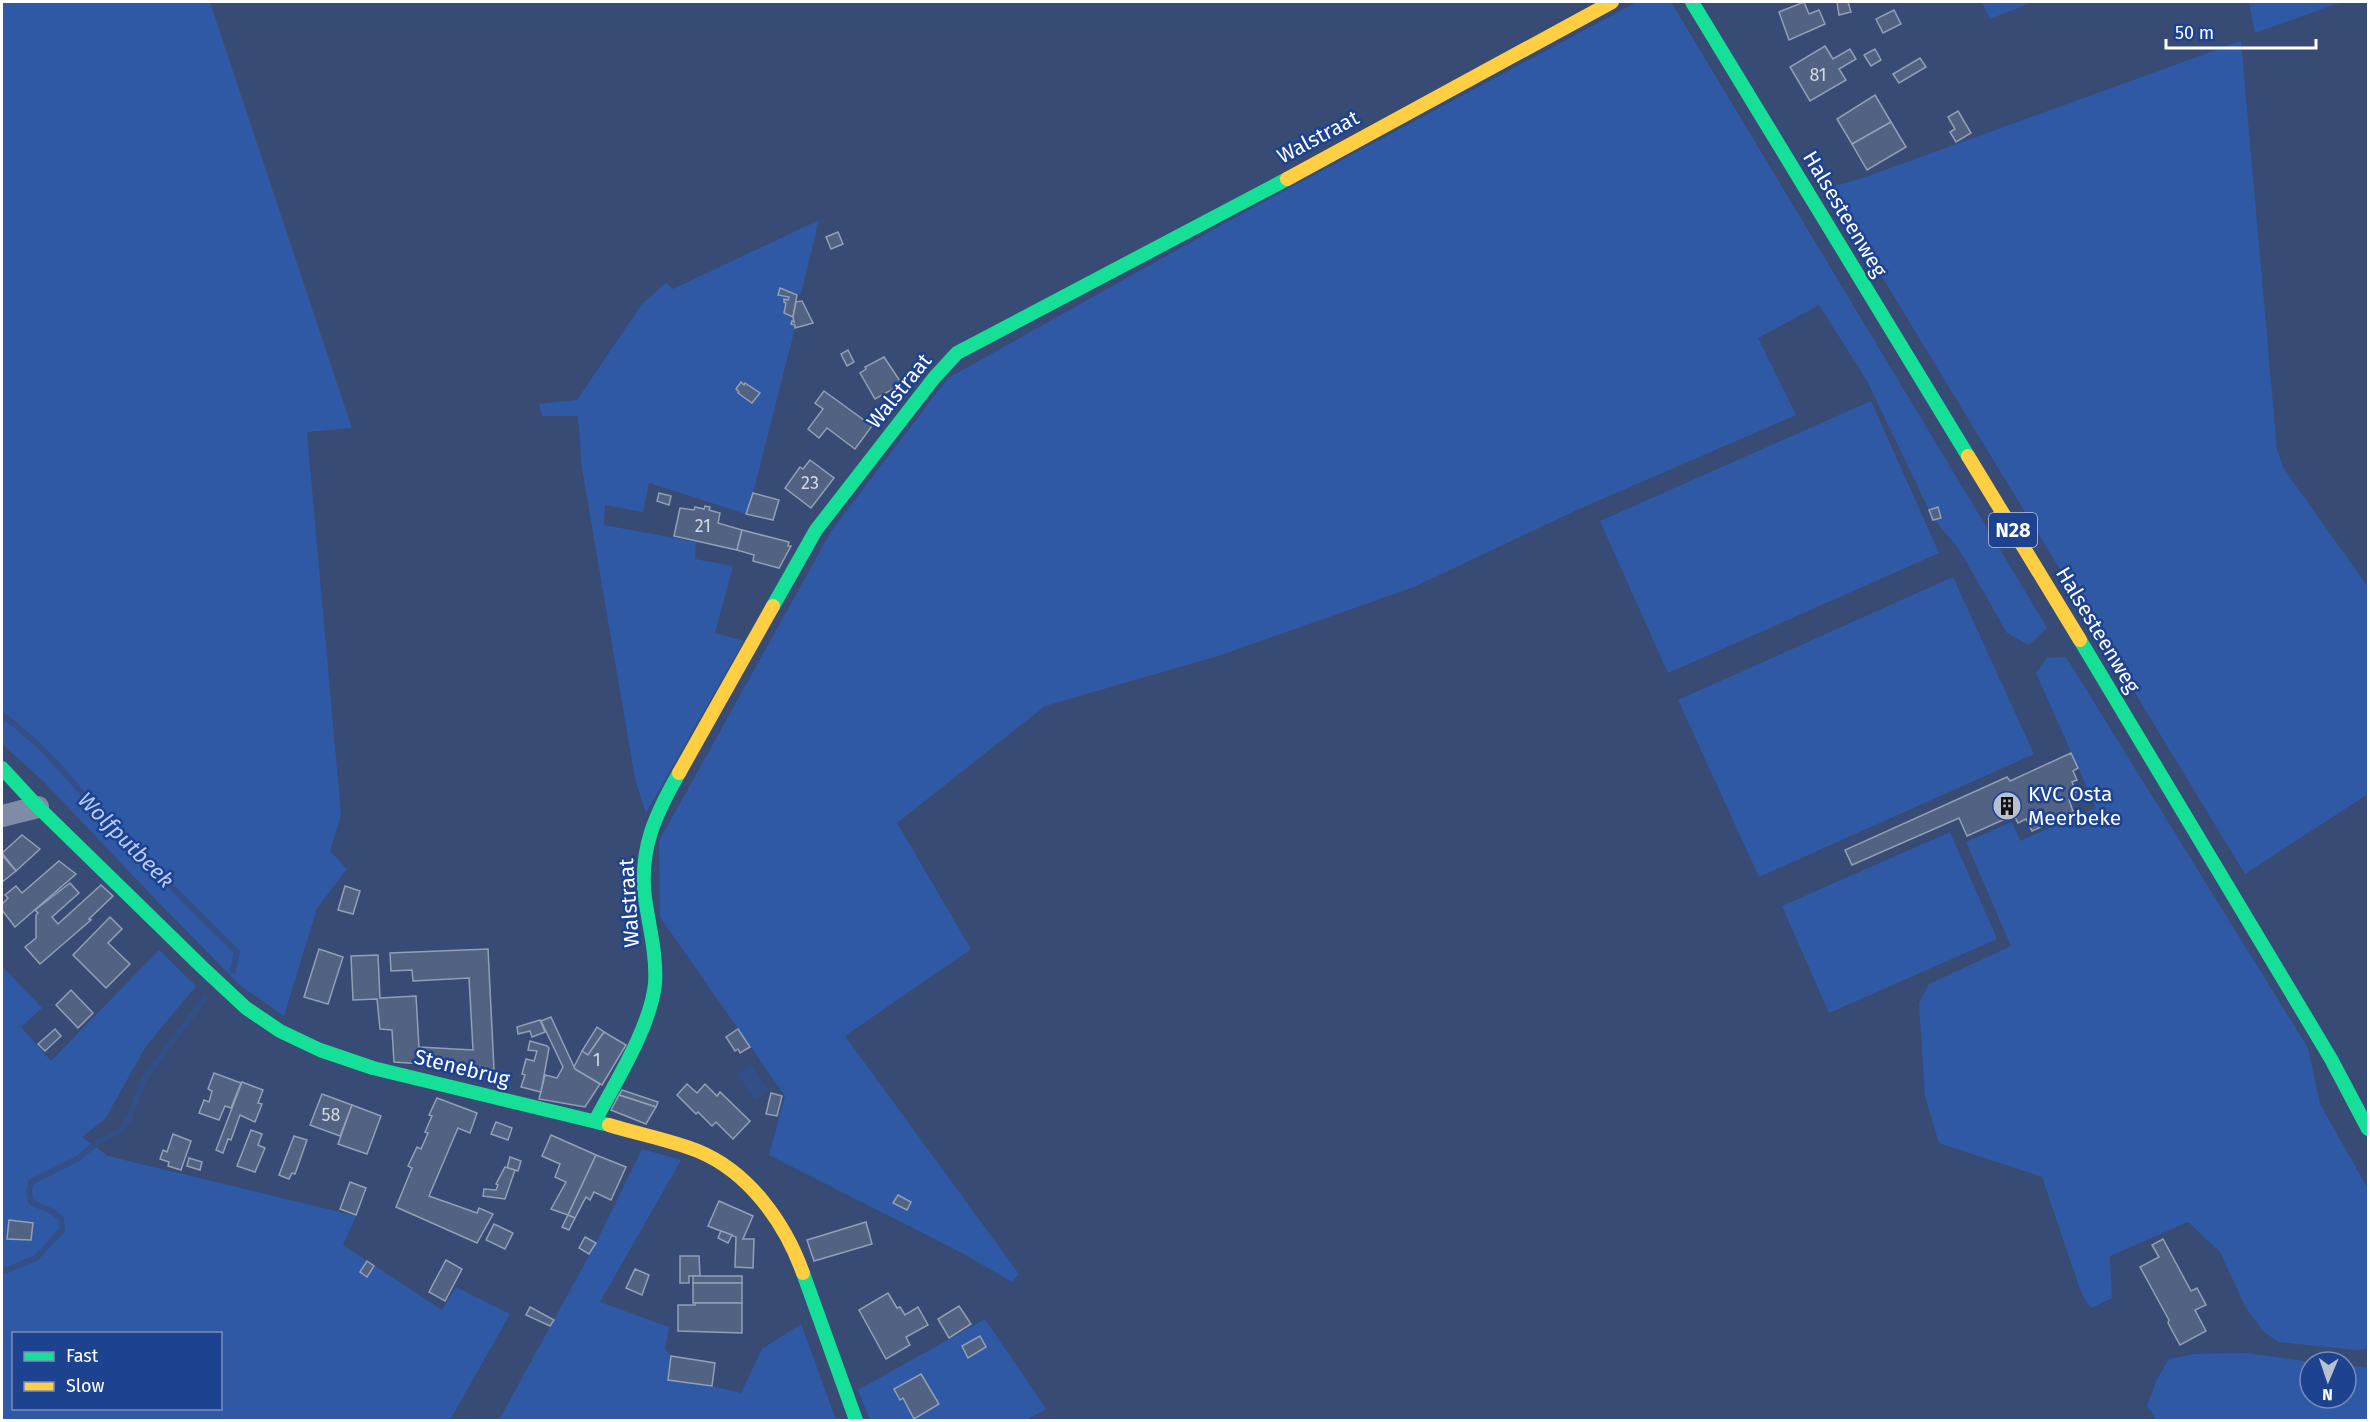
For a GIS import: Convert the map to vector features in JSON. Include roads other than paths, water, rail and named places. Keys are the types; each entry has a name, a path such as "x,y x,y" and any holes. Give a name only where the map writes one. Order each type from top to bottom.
{"street":[{"name":"Walstraat","path":"595,1121 650,1013 655,982 652,935 645,896 644,854 657,812 816,530 957,353 1216,217 1612,2"},
{"name":"Halsesteenweg","path":"1692,2 2126,717 2331,1059 2368,1129"},
{"name":"Stenebrug","path":"2,768 38,807 202,967 246,1008 280,1031 320,1050 373,1068 595,1121 698,1151 729,1167 754,1190 773,1215 796,1257 856,1420"},
{"path":"2,816 38,807"}],"waterway":[{"name":"Wolfputbeek","path":"2,715 50,757 125,843 144,858 237,952 233,971"},
{"name":"Wolfputbeek","path":"2,1272 36,1258 62,1230 61,1219 53,1212 31,1202 29,1191 31,1182 77,1159 98,1142 119,1131 129,1119 144,1079 205,998"}],"place":[{"name":"KVC Osta Meerbeke","path":"2007,806"}]}
